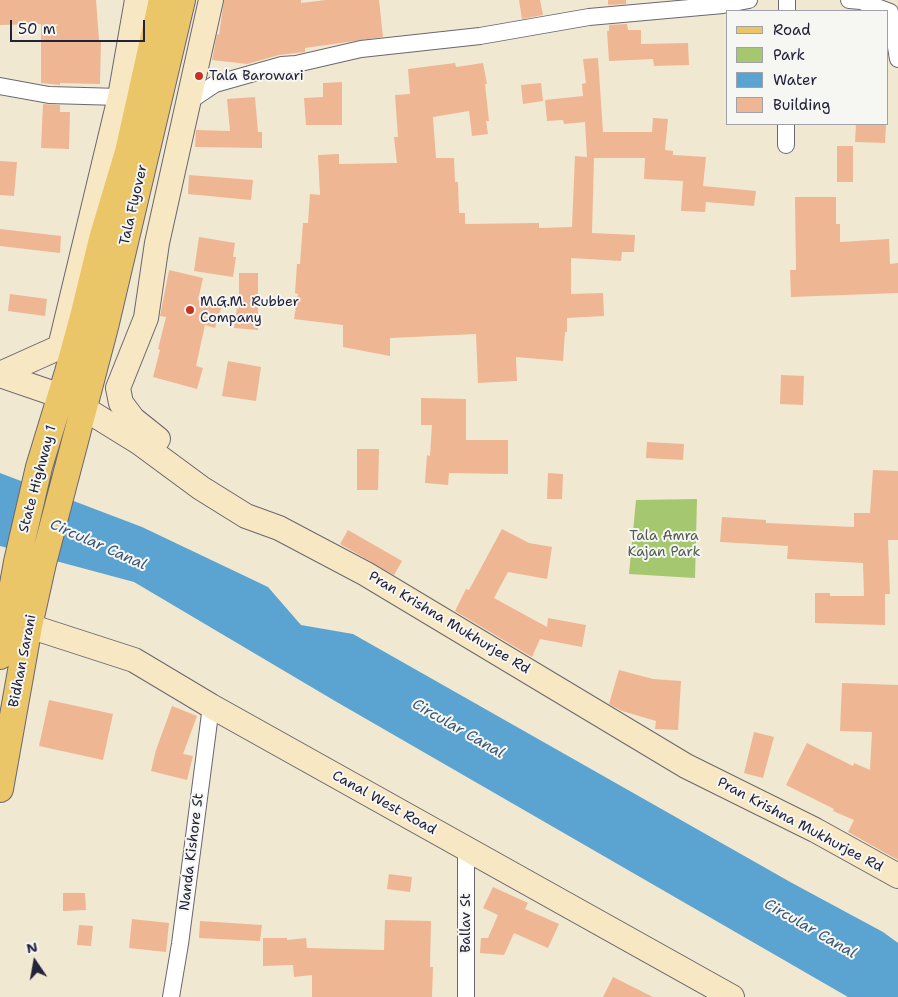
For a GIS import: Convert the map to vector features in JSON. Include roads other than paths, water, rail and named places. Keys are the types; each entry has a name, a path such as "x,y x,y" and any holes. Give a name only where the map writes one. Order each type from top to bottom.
{"main road":[{"path":"0,374 60,347 120,97 137,0"},
{"name":"Tala Flyover","path":"85,409 74,381 83,317 102,239 128,152 162,0"},
{"name":"Tala Flyover","path":"74,381 182,0"},
{"path":"201,488 187,462 133,419 120,403 118,388 146,318 157,243 211,0"},
{"path":"0,374 74,381"},
{"name":"State Highway 1","path":"17,562 39,467 74,381"},
{"name":"State Highway 1","path":"43,563 85,409"},
{"name":"Pran Krishna Mukhurjee Rd","path":"85,409 140,443 201,488 246,516 279,528 366,574 686,766 815,830 898,876"},
{"name":"Bidhan Sarani","path":"0,789 17,562"},
{"name":"Bidhan Sarani","path":"0,656 12,622 43,563"},
{"name":"Canal West Road","path":"12,622 134,660 211,706 732,997"}],"street":[{"path":"188,102 215,84 282,65 296,64 361,49 480,36 589,17 723,5 749,0"},
{"path":"849,0 860,1 886,10"},
{"path":"894,13 898,59"},
{"path":"0,86 49,95 120,97"},
{"path":"786,125 786,145"},
{"name":"Nanda Kishore St","path":"171,997 180,944 211,706"},
{"name":"Ballav St","path":"466,849 466,997"}],"water":[{"name":"Circular Canal","path":"0,473 142,527 268,587 301,625 353,634 792,883 883,932 898,943 898,997 848,997 335,701 134,582 0,546"}],"place":[{"name":"Tala Barowari","path":"199,76"},
{"name":"M.G.M. Rubber Company","path":"190,310"}],"park label":[{"name":"Tala Amra Kajan Park","path":"664,544"}]}
